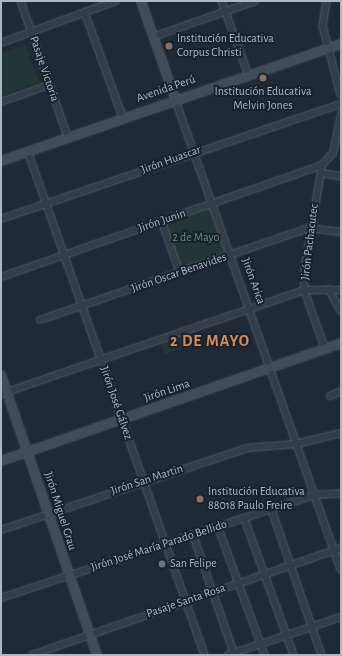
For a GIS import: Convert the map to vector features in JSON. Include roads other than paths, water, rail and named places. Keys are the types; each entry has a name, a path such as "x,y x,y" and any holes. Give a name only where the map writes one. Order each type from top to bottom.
{"street":[{"name":"Pasaje Victoria","path":"21,1 68,136"},
{"path":"1,43 116,1"},
{"name":"Jirón Arica","path":"141,1 341,569"},
{"path":"222,1 248,73"},
{"path":"153,37 255,1"},
{"path":"327,1 322,16 341,95"},
{"path":"85,12 123,117"},
{"name":"Avenida Perú","path":"1,161 175,98 341,44"},
{"path":"1,102 49,85"},
{"name":"Jirón Huascar","path":"1,219 194,151 341,104"},
{"path":"322,164 334,153 341,114"},
{"name":"Jirón José Gálvez","path":"28,151 205,655"},
{"name":"Jirón Pachacutec","path":"322,164 309,228 304,290 325,349"},
{"name":"Jirón Junin","path":"1,277 212,204 322,164"},
{"path":"321,173 341,176"},
{"path":"162,221 180,272"},
{"name":"Jirón Oscar Benavides","path":"40,320 309,228 341,232"},
{"path":"329,289 341,311"},
{"path":"4,393 249,307 304,290 341,289"},
{"name":"Jirón Lima","path":"1,461 341,343"},
{"name":"Jirón Miguel Grau","path":"1,375 4,393 28,452 68,575 97,655"},
{"path":"330,396 341,391"},
{"name":"Jirón San Martin","path":"1,530 144,480 247,448 296,444 341,433"},
{"name":"Jirón José María Parado Bellido","path":"1,598 166,542 245,519 315,495 341,493"},
{"path":"272,510 322,655"},
{"path":"245,519 294,655"},
{"path":"218,526 265,655"},
{"path":"192,534 235,654"},
{"name":"Pasaje Santa Rosa","path":"32,655 213,593 334,549 341,548"},
{"path":"228,655 235,654 287,634 341,618"}],"place":[{"name":"Institución Educativa Corpus Christi","path":"169,46"},
{"name":"Institución Educativa Melvin Jones","path":"263,78"},
{"name":"Institución Educativa 88018 Paulo Freire","path":"200,499"},
{"name":"San Felipe","path":"162,564"}],"district":[{"name":"2 DE MAYO","path":"210,341"}],"park label":[{"name":"2 de Mayo","path":"196,238"}]}
